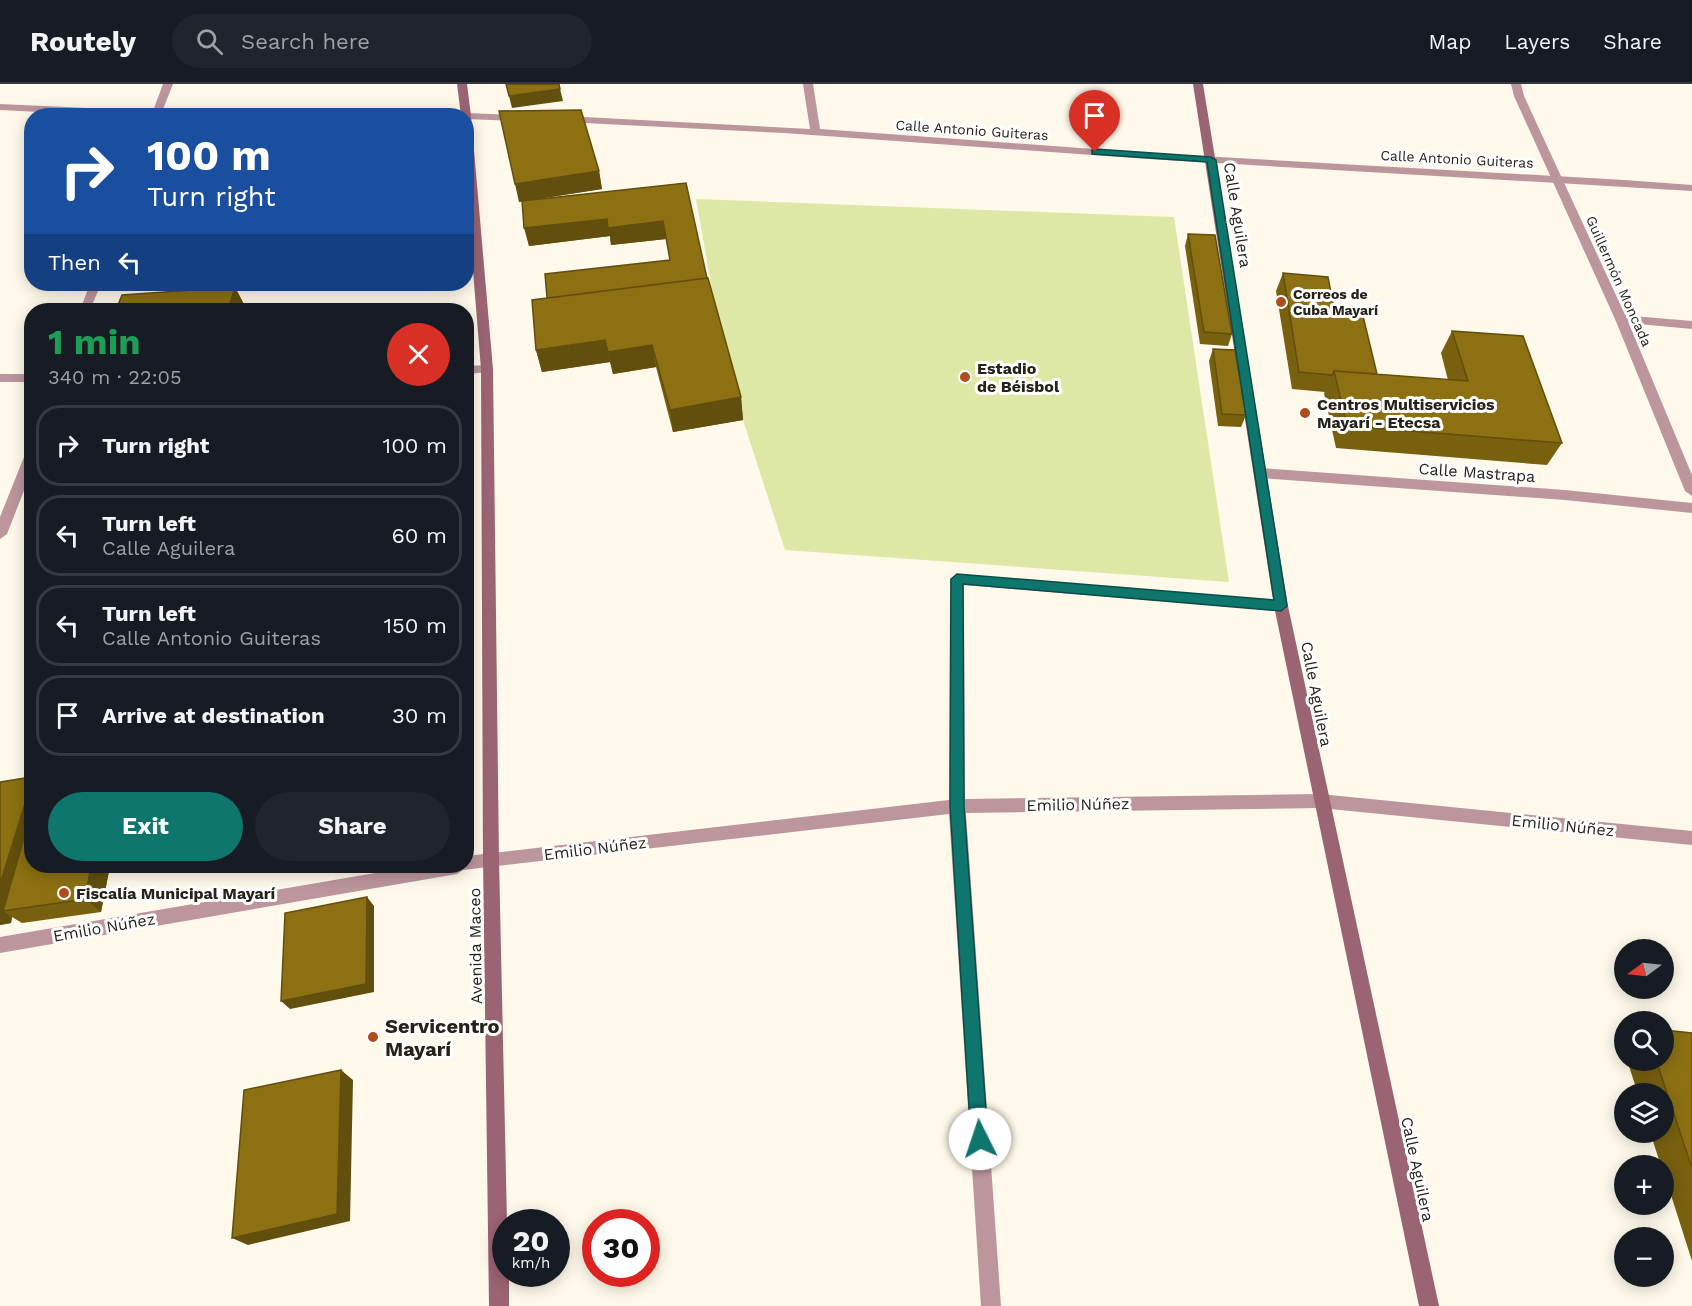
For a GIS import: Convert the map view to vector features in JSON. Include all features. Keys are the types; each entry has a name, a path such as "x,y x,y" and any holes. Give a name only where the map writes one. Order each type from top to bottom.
{"main road":[{"name":"Avenida Maceo","path":"462,84 465,108"},
{"name":"Calle Aguilera","path":"1198,84 1281,606 1320,801 1429,1306"},
{"name":"Avenida Maceo","path":"474,212 487,369 491,860 499,1306"}],"street":[{"path":"159,108 168,84"},
{"path":"808,84 816,134"},
{"name":"Guillermón Moncada","path":"1516,84 1519,96 1621,319 1692,491"},
{"path":"0,106 35,108"},
{"path":"474,116 536,118"},
{"name":"Calle Antonio Guiteras","path":"559,119 674,122 816,134 1211,160 1557,178 1692,188"},
{"path":"1621,319 1692,324"},
{"path":"474,370 487,369"},
{"path":"0,378 24,378"},
{"path":"0,534 24,472"},
{"name":"Calle Mastrapa","path":"1260,473 1565,495 1692,508"},
{"path":"991,1306 957,806 957,579 1281,606"},
{"name":"Emilio Núñez","path":"474,863 957,806 1320,801 1692,838"},
{"name":"Emilio Núñez","path":"0,945 417,873"}],"green space":[{"name":"Estadio de Béisbol","path":"696,199 1174,217 1229,582 785,550 743,420 720,335"}],"building":[{"path":"506,84 559,84 560,89 509,96"},
{"path":"581,110 599,171 515,184 499,111"},
{"path":"686,183 707,278 547,298 545,274 670,260 663,221 608,228 607,219 524,228 522,201"},
{"path":"1188,234 1215,235 1232,334 1204,332"},
{"path":"1283,273 1328,277 1335,314 1363,316 1377,374 1334,371 1332,375 1299,372"},
{"path":"708,278 741,397 670,410 652,345 608,352 605,340 536,350 532,300"},
{"path":"178,291 234,291 230,303 119,303 122,295"},
{"path":"1452,331 1523,336 1562,443 1347,426 1334,371 1468,381"},
{"path":"1213,349 1235,350 1246,415 1222,414"},
{"path":"24,778 24,807 0,884 0,782"},
{"path":"24,838 24,873 90,873 85,899 3,911"},
{"path":"367,897 366,984 281,1001 285,913"},
{"path":"1674,1031 1692,1033 1692,1168 1674,1114 1674,1083 1664,1083 1660,1071 1674,1071"},
{"path":"341,1070 337,1214 232,1238 244,1090"}],"place":[{"name":"Correos de Cuba Mayarí","path":"1281,302"},
{"name":"Estadio de Béisbol","path":"965,377"},
{"name":"Centros Multiservicios Mayarí - Etecsa","path":"1305,413"},
{"name":"Fiscalía Municipal Mayarí","path":"64,893"},
{"name":"Servicentro Mayarí","path":"373,1037"}],"route":[{"path":"980,1139 957,806 957,579 1281,606 1211,160 1095,152"}]}
